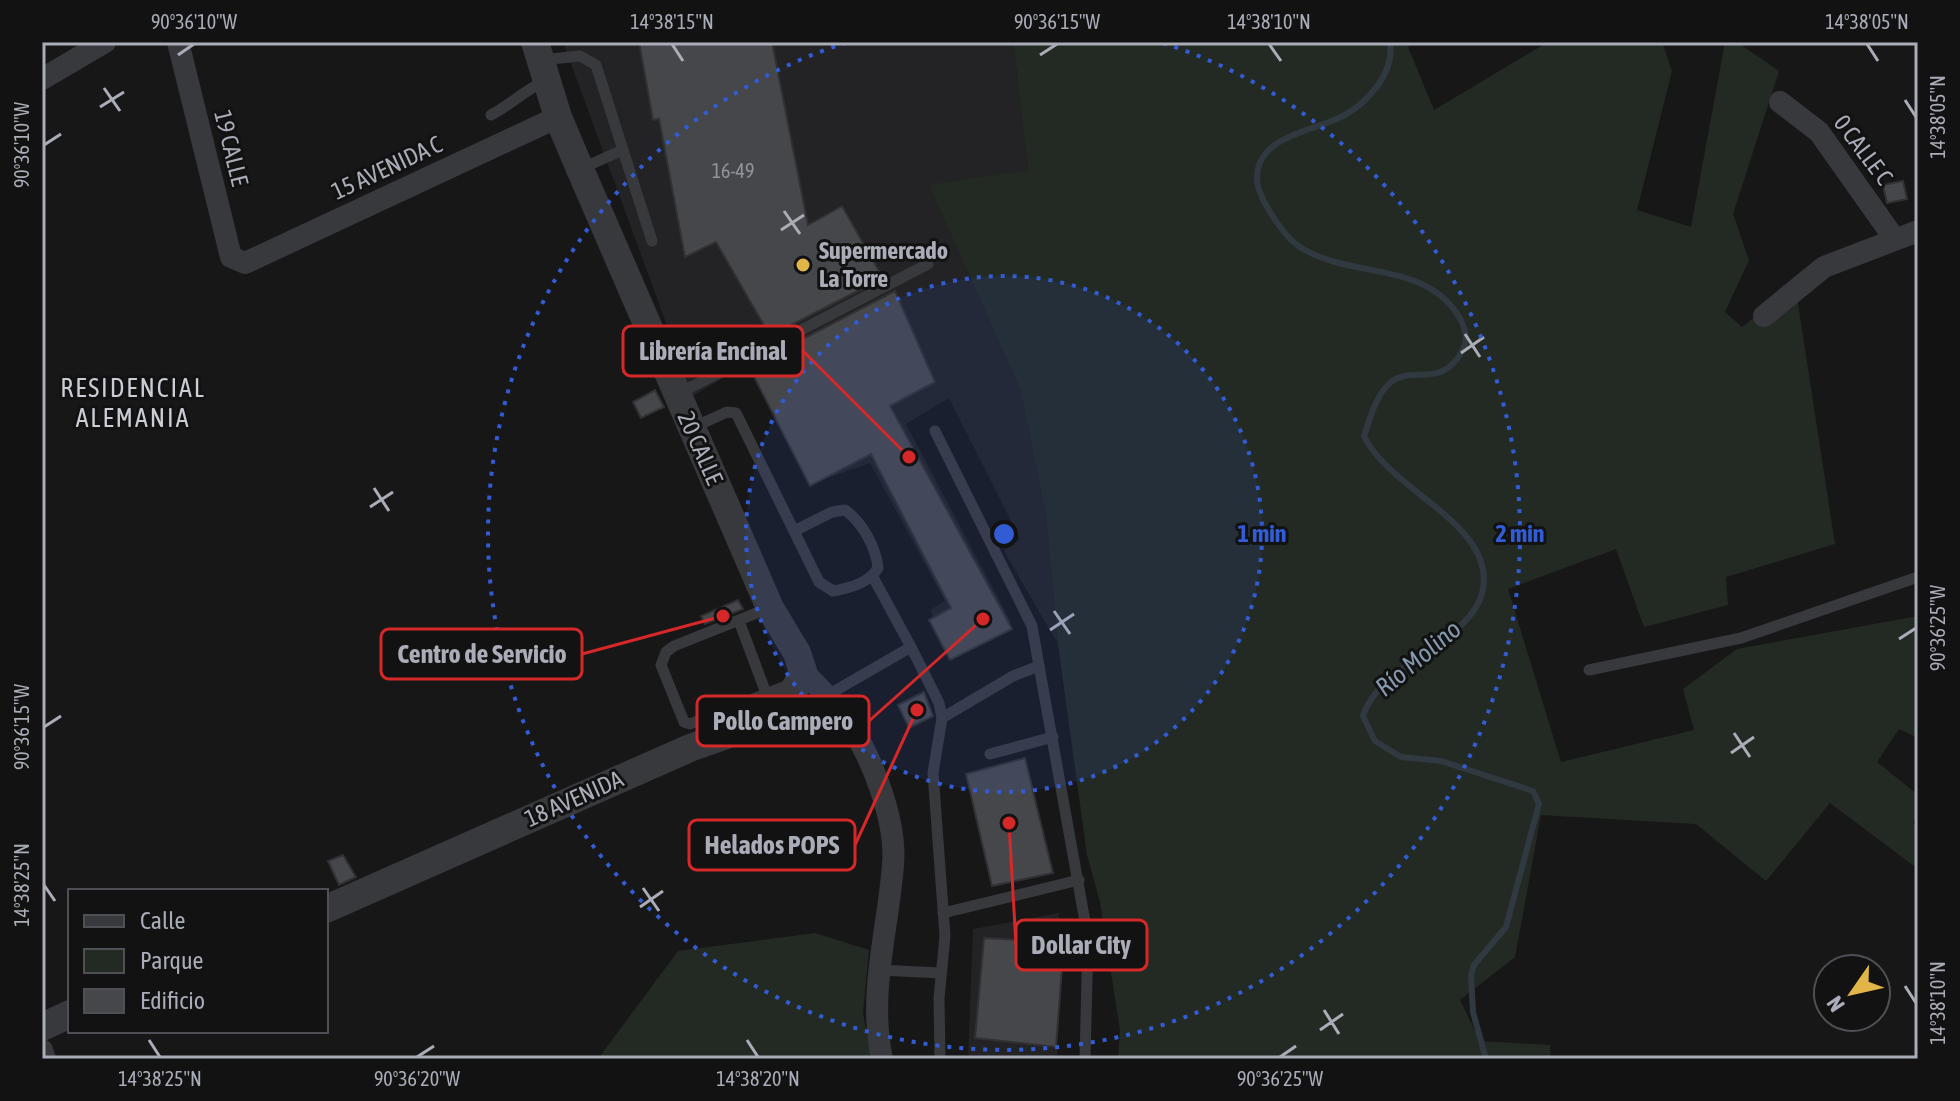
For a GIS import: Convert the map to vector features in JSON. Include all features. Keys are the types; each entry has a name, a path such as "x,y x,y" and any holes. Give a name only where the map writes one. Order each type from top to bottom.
{"street":[{"path":"42,79 105,42"},
{"name":"19 CALLE","path":"178,42 231,257 238,263"},
{"name":"20 CALLE","path":"541,61 558,117 770,608 797,653 801,676"},
{"name":"0 CALLE C","path":"1780,102 1819,132 1894,238"},
{"name":"15 AVENIDA C","path":"238,263 245,263 558,117"},
{"path":"1764,316 1824,267 1918,231"},
{"path":"801,676 826,696 848,722 892,823 894,863 878,970 877,1034 882,1059"},
{"name":"18 AVENIDA","path":"328,908 690,748 745,727 786,704 801,676"},
{"path":"42,1027 68,1015"},
{"path":"42,1050 45,1059"}],"lane":[{"path":"491,115 511,105 531,87 541,61 580,56 596,65 652,241"},
{"path":"580,169 623,150"},
{"path":"677,394 928,264"},
{"path":"692,428 727,412 736,413 819,582 833,591 873,577 878,568 877,558 855,517 845,510 832,512 794,531"},
{"path":"935,431 1032,626 1088,938 1085,1059"},
{"path":"873,577 939,703 942,718 933,773 943,913 940,1059"},
{"path":"1589,670 1741,638 1918,577"},
{"path":"770,608 674,646 666,652 661,665 684,722 690,724 801,676"},
{"path":"739,621 766,693"},
{"path":"826,696 911,647"},
{"path":"942,718 1013,676 1039,666"},
{"path":"990,754 1053,737"},
{"path":"943,913 1079,880"},
{"path":"878,970 941,973"}],"shaded area":[{"path":"563,42 1013,42 1028,170 930,186 1020,389 1046,515 1058,644 1004,551 1020,539 949,398 906,424 1011,622 951,653 930,610 945,601 870,463 811,484 749,363 693,396"},
{"path":"1059,913 1057,1059 968,1059 973,929"}],"green space":[{"path":"1013,42 1416,42 1408,47 1434,110 1548,42 1662,42 1672,71 1637,210 1691,227 1725,42 1737,42 1779,71 1733,214 1749,260 1725,312 1742,327 1795,284 1835,544 1726,577 1728,605 1644,627 1616,549 1508,589 1561,762 1694,730 1683,689 1737,649 1918,616 1918,738 1899,729 1877,762 1918,795 1918,814 1913,822 1919,850 1914,866 1830,803 1766,881 1696,824 1541,815 1515,957 1460,1000 1480,1041 1550,1045 1550,1059 1118,1059 1120,1030 1100,902 1087,855 1058,644 1046,515 1020,389 929,185 1028,170"},
{"path":"815,933 869,950 863,1013 871,1059 598,1059 678,951"}],"building":[{"path":"639,42 772,42 808,225 842,206 883,278 770,336 716,242 685,257 659,119 653,120"},
{"path":"1903,181 1907,199 1887,203 1883,185"},
{"path":"895,291 935,382 890,406 1012,629 950,660 929,620 951,608 871,454 810,486 749,367"},
{"path":"655,390 664,407 641,418 633,402"},
{"path":"738,600 743,609 705,624 701,616"},
{"path":"924,692 933,716 909,728 898,705"},
{"path":"1025,758 1053,873 992,886 966,774"},
{"path":"343,855 356,877 339,885 328,861"},
{"path":"984,938 1064,942 1056,1047 975,1038"}],"waterway":[{"name":"Río Molino","path":"1390,42 1387,68 1364,101 1341,117 1295,134 1273,146 1259,164 1257,177 1261,195 1272,215 1286,235 1300,247 1319,257 1384,272 1425,286 1443,298 1458,315 1465,332 1463,349 1446,369 1400,377 1386,387 1374,407 1364,436 1377,456 1457,526 1473,545 1482,566 1483,589 1476,607 1463,623 1388,680 1373,697 1363,716 1375,741 1401,757 1441,761 1533,791 1539,804 1506,927 1474,965 1471,975 1473,1012 1486,1059"}],"place":[{"name":"Supermercado La Torre","path":"803,265"},
{"name":"Librería Encinal","path":"909,457"},
{"name":"Centro de Servicio","path":"723,616"},
{"name":"Pollo Campero","path":"983,619"},
{"name":"Helados POPS","path":"917,710"},
{"name":"Dollar City","path":"1009,823"}],"district":[{"name":"RESIDENCIAL ALEMANIA","path":"133,403"}]}
